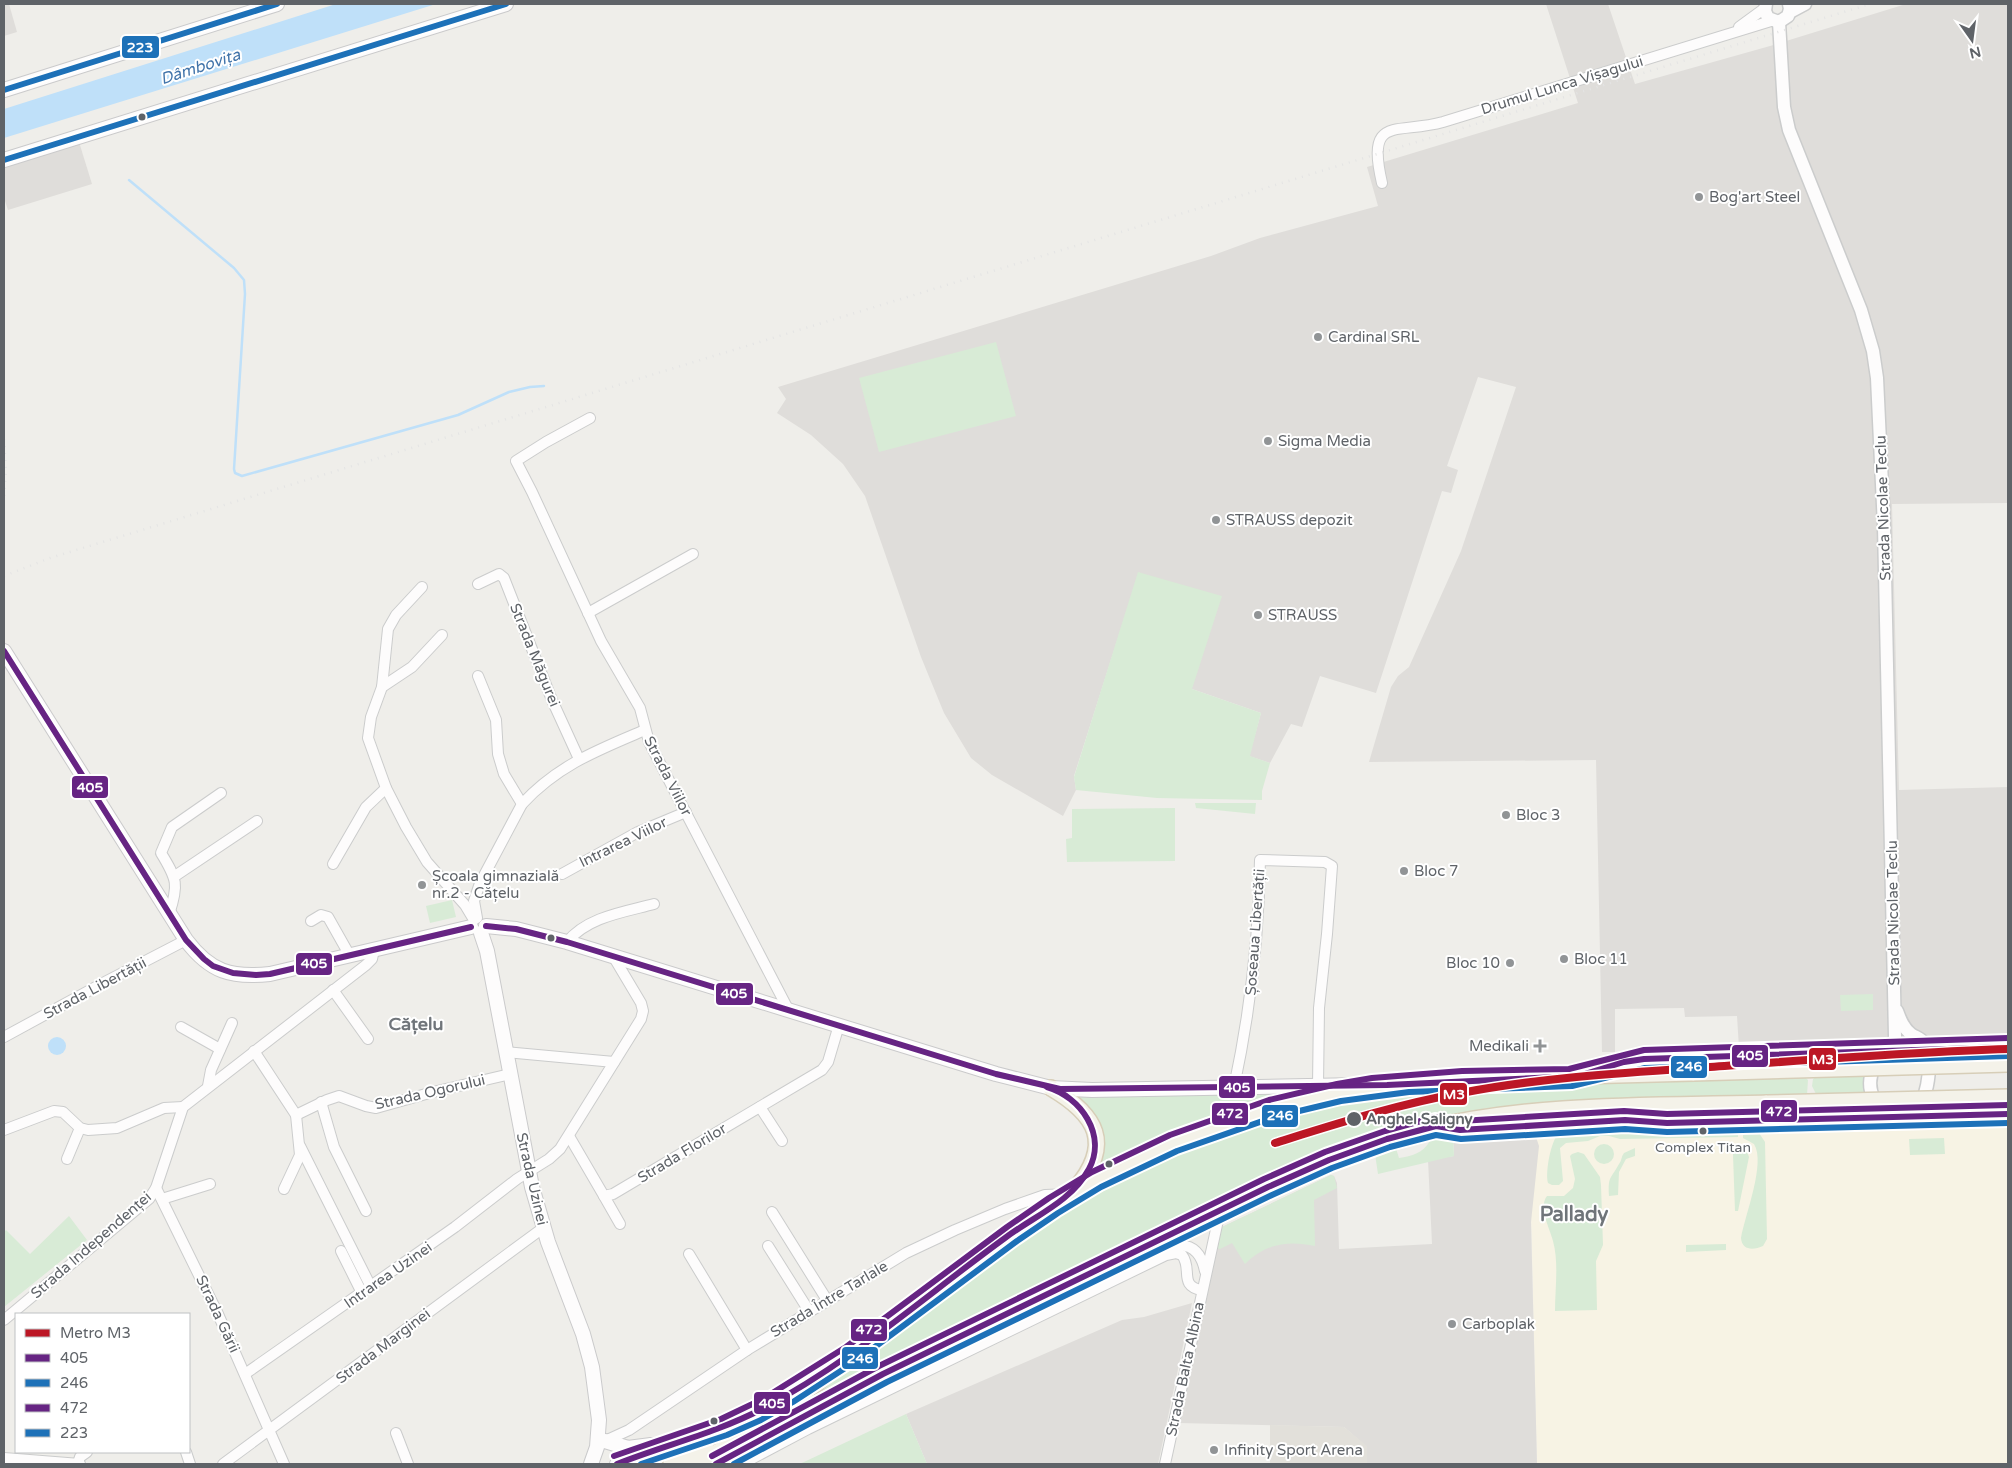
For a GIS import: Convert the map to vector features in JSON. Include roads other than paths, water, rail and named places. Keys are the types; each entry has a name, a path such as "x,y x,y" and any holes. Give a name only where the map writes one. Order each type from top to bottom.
{"main road":[{"path":"4,90 277,4"},
{"path":"4,160 506,4"},
{"path":"6,655 186,940 205,962 224,972 238,976 270,974 478,925 509,927 567,942 988,1072 1051,1088 1092,1090 1387,1085 1578,1076 2008,1064"},
{"name":"Strada Uzinei","path":"478,925 487,951 528,1172 544,1228 585,1340 595,1385 599,1420 605,1440 617,1464"},
{"path":"691,1460 797,1398 1010,1234 1071,1194 1140,1157 1243,1117 1309,1098 1387,1085"},
{"path":"1051,1088 1070,1100 1083,1112 1095,1134 1097,1148 1094,1162 1071,1194"},
{"path":"716,1464 883,1374 1220,1211 1329,1160 1376,1143 1436,1126 1489,1116 1545,1110 2008,1097"},
{"path":"617,1464 725,1426 787,1395 867,1344"},
{"path":"671,1464 691,1460 806,1406 883,1374"},
{"name":"Strada Uzinei","path":"591,1464 597,1446 599,1420"},
{"path":"605,1440 622,1447 634,1448 693,1437"}],"street":[{"path":"1775,21 1786,19 1789,8 1805,4"},
{"name":"Strada Nicolae Teclu","path":"1765,6 1766,15 1775,21 1784,107 1789,130 1861,310 1871,341 1876,368 1884,527 1895,1007 1888,1050"},
{"name":"Drumul Lunca Vișagului","path":"1732,33 1765,6"},
{"name":"Drumul Lunca Vișagului","path":"1382,183 1378,167 1378,146 1382,136 1391,129 1443,122 1775,21"},
{"name":"Strada Viilor","path":"590,418 516,461 601,641 640,708 649,742 788,1009"},
{"path":"588,613 693,554"},
{"name":"Strada Măgurei","path":"478,584 496,574 504,578 552,700 579,759"},
{"path":"422,586 396,615 388,629 382,687 371,717 368,732 386,788 406,827 434,872 465,905 478,925"},
{"path":"382,687 412,667 442,635"},
{"path":"478,676 496,720 498,754 502,769 522,804"},
{"path":"478,925 474,901 480,883 522,804 546,782 579,759 645,730"},
{"path":"333,864 366,807 386,788"},
{"path":"169,914 176,892 175,876 161,853 172,828 221,793"},
{"name":"Intrarea Viilor","path":"562,874 638,832 686,812"},
{"path":"175,876 257,821"},
{"name":"Șoseaua Libertății","path":"1234,1088 1247,1026 1256,947 1260,860 1325,862 1332,866 1319,1008 1318,1086"},
{"path":"567,942 574,934 593,922 654,904"},
{"path":"311,921 321,915 328,917 350,956"},
{"name":"Strada Libertății","path":"4,1037 186,940"},
{"path":"4,1130 54,1111 67,1114 80,1128 88,1130 117,1128 164,1108 183,1107 369,963 374,950"},
{"path":"528,1172 549,1159 560,1149 641,1019 643,1011 641,1003 613,956"},
{"path":"333,990 368,1039"},
{"path":"1895,1007 1904,1027 1922,1041 1926,1049 1928,1080 1926,1094 1917,1107 1897,1116"},
{"path":"208,1086 211,1070 232,1023"},
{"name":"Strada Florilor","path":"604,1196 613,1194 825,1067 839,1025"},
{"path":"180,1027 220,1049"},
{"path":"1578,1076 1624,1062 1644,1059 2008,1047"},
{"path":"1888,1050 1877,1062 1870,1082 1872,1096 1877,1104 1897,1116"},
{"path":"254,1051 296,1115 300,1146 298,1162 284,1189"},
{"path":"506,1052 614,1062"},
{"name":"Strada Ogorului","path":"296,1115 321,1102 339,1096 376,1108 510,1074"},
{"path":"321,1102 334,1147 366,1211"},
{"name":"Strada Independenței","path":"4,1320 144,1204 156,1188 183,1107"},
{"path":"760,1107 782,1141"},
{"path":"1436,1126 1460,1130 1625,1120 1667,1123 2008,1114"},
{"path":"68,1159 80,1128"},
{"path":"569,1136 620,1224"},
{"path":"300,1146 366,1290"},
{"name":"Intrarea Uzinei","path":"245,1374 455,1228 528,1172"},
{"path":"162,1199 210,1184"},
{"name":"Strada Gării","path":"156,1188 200,1274 284,1464"},
{"name":"Strada Între Tarlale","path":"605,1440 621,1435 638,1425 747,1350 906,1253 955,1230 1040,1197 1053,1194 1071,1194"},
{"name":"Strada Balta Albina","path":"1165,1464 1220,1211"},
{"path":"772,1212 827,1300"},
{"name":"Strada Marginei","path":"230,1462 269,1431 544,1228"},
{"path":"1112,1264 1129,1261 1158,1249 1180,1244 1192,1249 1199,1255 1205,1275"},
{"path":"768,1246 809,1311"},
{"path":"341,1252 366,1290"},
{"path":"742,1464 801,1433 1166,1255 1176,1253 1182,1255 1186,1264 1189,1283 1193,1288 1202,1290"},
{"path":"689,1254 747,1350"},
{"path":"396,1433 408,1464"},
{"path":"4,1458 79,1464 80,1457 86,1453"}],"water":[{"name":"Dâmbovița","path":"336,4 436,4 4,138 4,109"},
{"path":"53,1037 61,1037 66,1042 64,1053 53,1055 48,1050 48,1042"}],"waterway":[{"path":"129,180 234,268 244,280 245,294 235,473 242,476 458,415 509,392 544,386"}],"railway":[{"path":"4,576 50,558 1870,4"},
{"path":"4,439 6,471 4,499"}],"metro line":[{"name":"M3","path":"1275,1143 1414,1103 1461,1093 1554,1079 1821,1059 2008,1049"}],"place":[{"name":"Bog'art Steel","path":"1699,197"},
{"name":"Cardinal SRL","path":"1318,337"},
{"name":"Sigma Media","path":"1268,441"},
{"name":"STRAUSS depozit","path":"1216,520"},
{"name":"STRAUSS","path":"1258,615"},
{"name":"Bloc 3","path":"1506,815"},
{"name":"Bloc 7","path":"1404,871"},
{"name":"Școala gimnazială nr.2 - Cățelu","path":"422,885"},
{"name":"Bloc 11","path":"1564,959"},
{"name":"Bloc 10","path":"1510,963"},
{"name":"Medikali","path":"1540,1046"},
{"name":"Anghel Saligny","path":"1354,1119"},
{"name":"Complex Titan","path":"1703,1131"},
{"name":"Carboplak","path":"1452,1324"},
{"name":"Infinity Sport Arena","path":"1214,1450"}],"district":[{"name":"Cățelu","path":"416,1024"},
{"name":"Pallady","path":"1574,1214"}]}
